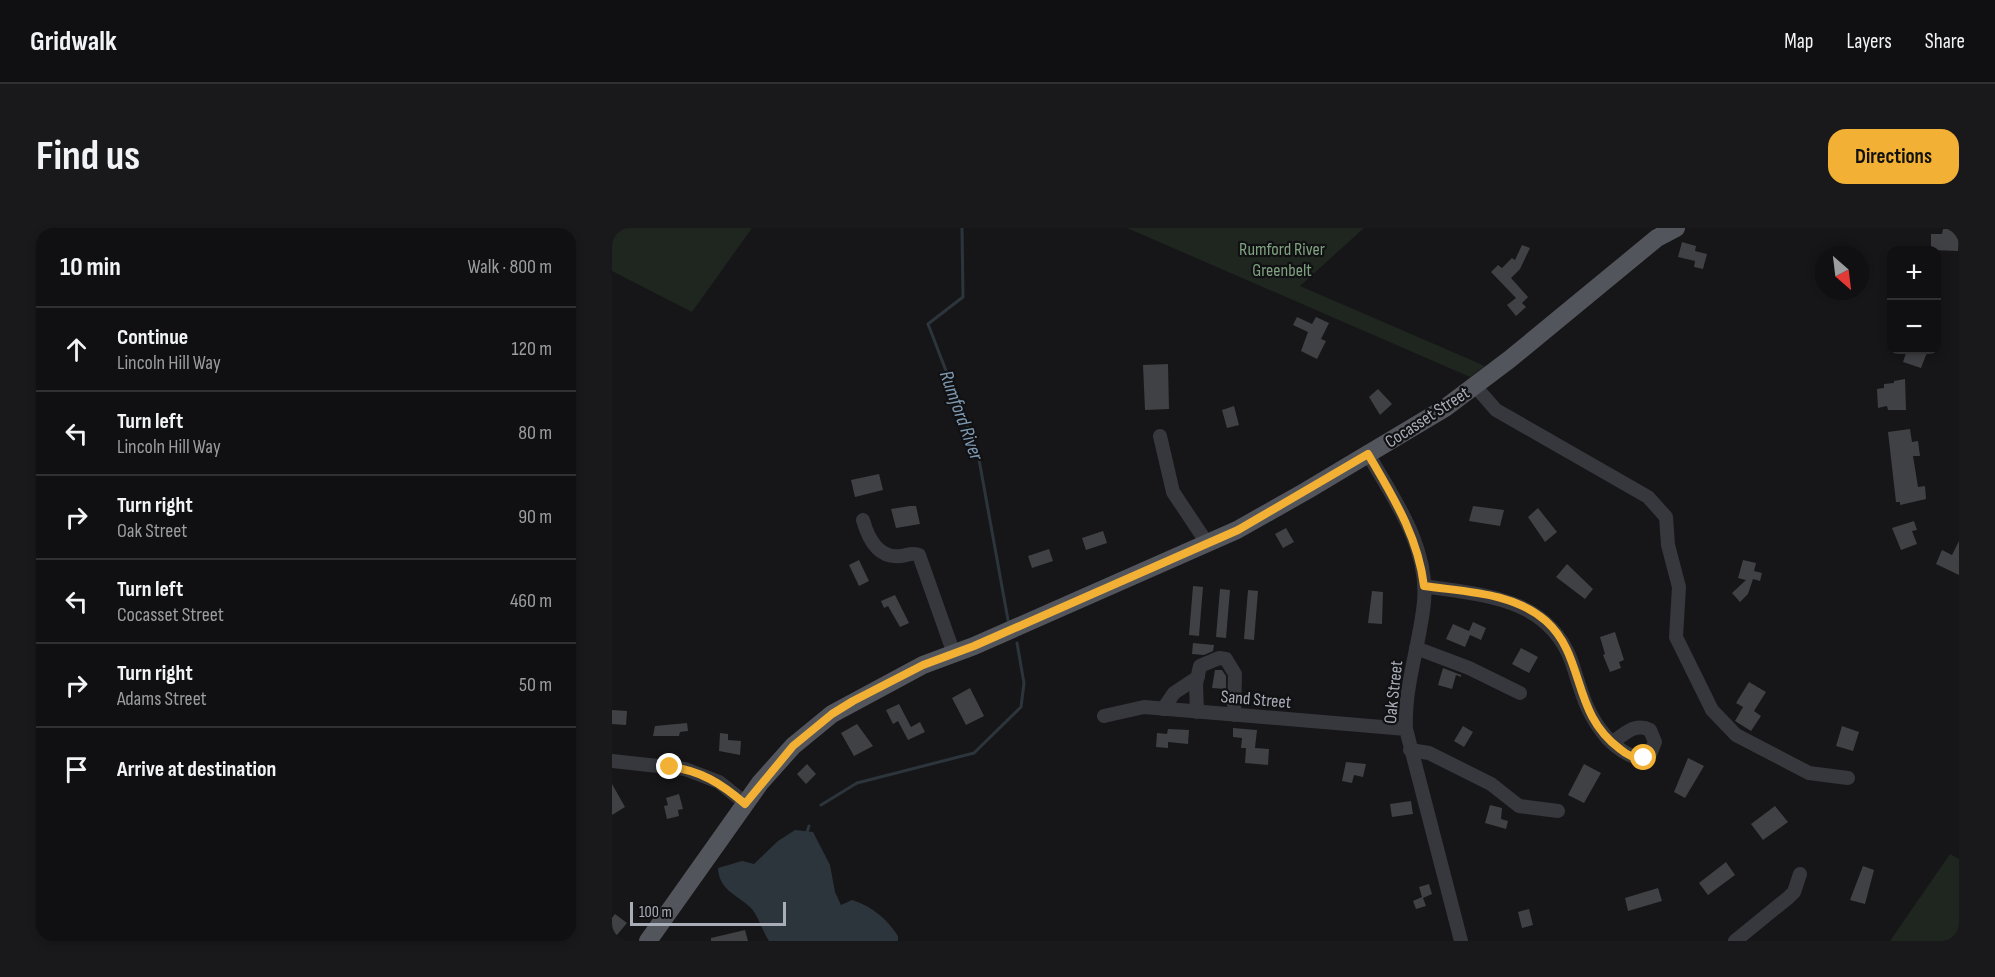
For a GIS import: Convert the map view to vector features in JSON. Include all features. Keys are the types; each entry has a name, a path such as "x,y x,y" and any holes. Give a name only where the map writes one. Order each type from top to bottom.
{"main road":[{"name":"Cocasset Street","path":"648,941 745,804 793,746 832,714 886,683 1255,520 1428,419 1474,386 1643,249 1676,228"}],"street":[{"path":"1474,386 1496,410 1648,498 1666,517 1668,545 1679,586 1676,637 1712,710 1736,735 1809,773 1848,778"},
{"path":"1160,436 1173,492 1207,543"},
{"name":"Oak Street","path":"1368,454 1410,528 1419,556 1424,586 1407,698 1406,729 1461,941"},
{"path":"863,519 869,538 886,554 919,555 954,654"},
{"path":"1424,586 1508,600 1544,619 1568,652 1590,717 1612,743"},
{"path":"1416,648 1469,668 1520,693"},
{"path":"1197,712 1200,666 1219,658 1226,659 1235,674 1234,715"},
{"path":"1163,709 1174,693 1198,677"},
{"name":"Sand Street","path":"1104,716 1144,707 1406,729"},
{"path":"1410,750 1429,753 1491,784 1519,806 1558,811"},
{"path":"612,761 685,769 719,782 745,804"},
{"path":"1735,941 1794,892 1800,874"}],"green space":[{"path":"612,228 752,228 692,312 612,271"},
{"name":"Rumford River Greenbelt","path":"1127,228 1364,228 1300,286 1485,366 1470,377"},
{"path":"1950,854 1959,859 1959,941 1890,941"}],"shaded area":[{"path":"795,830 813,832 830,865 835,892 841,905 852,900 873,910 898,936 898,941 769,941 750,907 721,882 718,868 742,861 754,864 778,841"}],"building":[{"path":"1943,229 1954,229 1954,234 1959,234 1958,251 1941,250 1941,246 1931,246 1931,234 1942,234"},
{"path":"1682,242 1696,246 1695,251 1707,254 1703,269 1694,267 1695,261 1678,257"},
{"path":"1522,245 1530,248 1520,269 1511,278 1528,297 1522,303 1526,307 1516,316 1507,305 1516,298 1491,272 1498,265 1502,268 1512,258 1515,260"},
{"path":"1297,317 1312,324 1316,317 1329,323 1321,339 1326,341 1317,359 1301,351 1308,332 1293,325"},
{"path":"1906,354 1926,354 1921,368 1903,362"},
{"path":"1168,364 1169,409 1145,410 1143,365"},
{"path":"1905,379 1906,410 1888,410 1887,406 1878,408 1877,389 1884,388 1884,384"},
{"path":"1378,389 1392,404 1380,415 1369,397"},
{"path":"1234,406 1239,425 1227,428 1222,410"},
{"path":"1910,429 1912,442 1918,441 1920,456 1913,456 1918,487 1925,486 1926,499 1900,505 1900,502 1896,502 1888,432"},
{"path":"879,474 883,490 855,497 851,480"},
{"path":"916,506 920,524 896,528 891,509"},
{"path":"1473,506 1504,510 1500,526 1469,521"},
{"path":"1538,508 1557,532 1545,542 1528,517"},
{"path":"1914,521 1917,530 1912,531 1917,544 1901,550 1892,528"},
{"path":"1286,528 1294,542 1283,548 1275,534"},
{"path":"1103,531 1107,543 1086,550 1082,538"},
{"path":"1959,541 1959,575 1936,564 1942,550 1952,555"},
{"path":"1049,549 1053,561 1032,568 1028,556"},
{"path":"859,560 869,581 859,586 849,565"},
{"path":"1743,560 1756,563 1754,571 1762,573 1760,581 1753,579 1748,594 1740,602 1732,593 1746,580 1738,578"},
{"path":"1567,564 1593,589 1585,599 1556,577"},
{"path":"1193,586 1203,587 1199,636 1189,635"},
{"path":"1220,589 1230,590 1226,638 1216,637"},
{"path":"1248,590 1258,591 1254,640 1244,639"},
{"path":"1372,591 1383,592 1382,624 1368,623"},
{"path":"895,595 909,623 900,627 888,606 884,608 881,601"},
{"path":"1473,622 1486,628 1481,640 1470,635 1465,647 1446,639 1453,624 1469,631"},
{"path":"1615,632 1624,660 1619,662 1621,668 1610,672 1603,655 1605,654 1600,637"},
{"path":"1193,643 1214,645 1213,651 1204,655 1192,654"},
{"path":"1521,648 1538,657 1529,673 1512,664"},
{"path":"1443,668 1461,675 1461,677 1456,675 1452,689 1438,685"},
{"path":"1215,670 1222,670 1226,676 1226,689 1212,688"},
{"path":"1749,682 1766,692 1754,711 1761,716 1751,731 1735,721 1743,707 1736,703"},
{"path":"970,688 984,716 966,725 952,698"},
{"path":"899,704 911,727 920,722 925,732 908,740 898,721 893,724 886,710"},
{"path":"612,710 627,711 626,725 612,724"},
{"path":"687,723 688,731 680,732 679,736 653,736 655,726"},
{"path":"857,724 873,746 854,756 841,733"},
{"path":"1463,726 1473,732 1464,747 1454,741"},
{"path":"1842,726 1859,732 1853,751 1836,746"},
{"path":"1233,728 1257,730 1255,748 1269,749 1268,765 1245,763 1246,748 1241,748 1242,738 1233,737"},
{"path":"1168,729 1189,730 1188,744 1168,742 1168,748 1156,747 1157,733 1167,734"},
{"path":"720,733 728,734 728,740 741,741 740,755 719,751"},
{"path":"1688,758 1704,766 1685,798 1674,792"},
{"path":"1346,762 1366,764 1363,777 1354,775 1352,783 1342,781"},
{"path":"807,764 816,774 806,784 797,774"},
{"path":"1584,764 1601,773 1584,803 1568,795"},
{"path":"612,784 625,807 612,815"},
{"path":"679,794 683,809 678,810 679,816 667,819 664,806 668,805 666,798"},
{"path":"1411,801 1413,814 1392,817 1390,804"},
{"path":"1490,805 1502,808 1501,819 1508,821 1506,829 1485,823"},
{"path":"1775,806 1788,822 1763,840 1751,824"},
{"path":"1726,862 1735,875 1708,895 1699,883"},
{"path":"1863,866 1874,870 1865,904 1850,900"},
{"path":"1429,884 1432,894 1423,898 1426,906 1416,909 1413,901 1422,897 1419,887"},
{"path":"1658,888 1662,901 1628,911 1625,898"},
{"path":"1529,909 1533,925 1522,928 1518,912"},
{"path":"615,914 627,923 612,941 612,918"},
{"path":"745,930 748,941 711,941 711,938"}],"waterway":[{"name":"Rumford River","path":"962,228 963,297 928,324 978,454 1008,620"},
{"name":"Rumford River","path":"821,805 857,783 974,753 1021,707 1024,683 1017,643"},
{"name":"Rumford River","path":"806,835 809,826"}],"route":[{"path":"670,767 685,769 719,782 745,804 793,746 832,714 853,701 923,665 974,646 1238,530 1368,454 1410,528 1416,543 1424,586 1508,600 1518,603 1544,619 1563,643 1586,708 1596,726 1622,751 1634,758 1644,758"}]}
